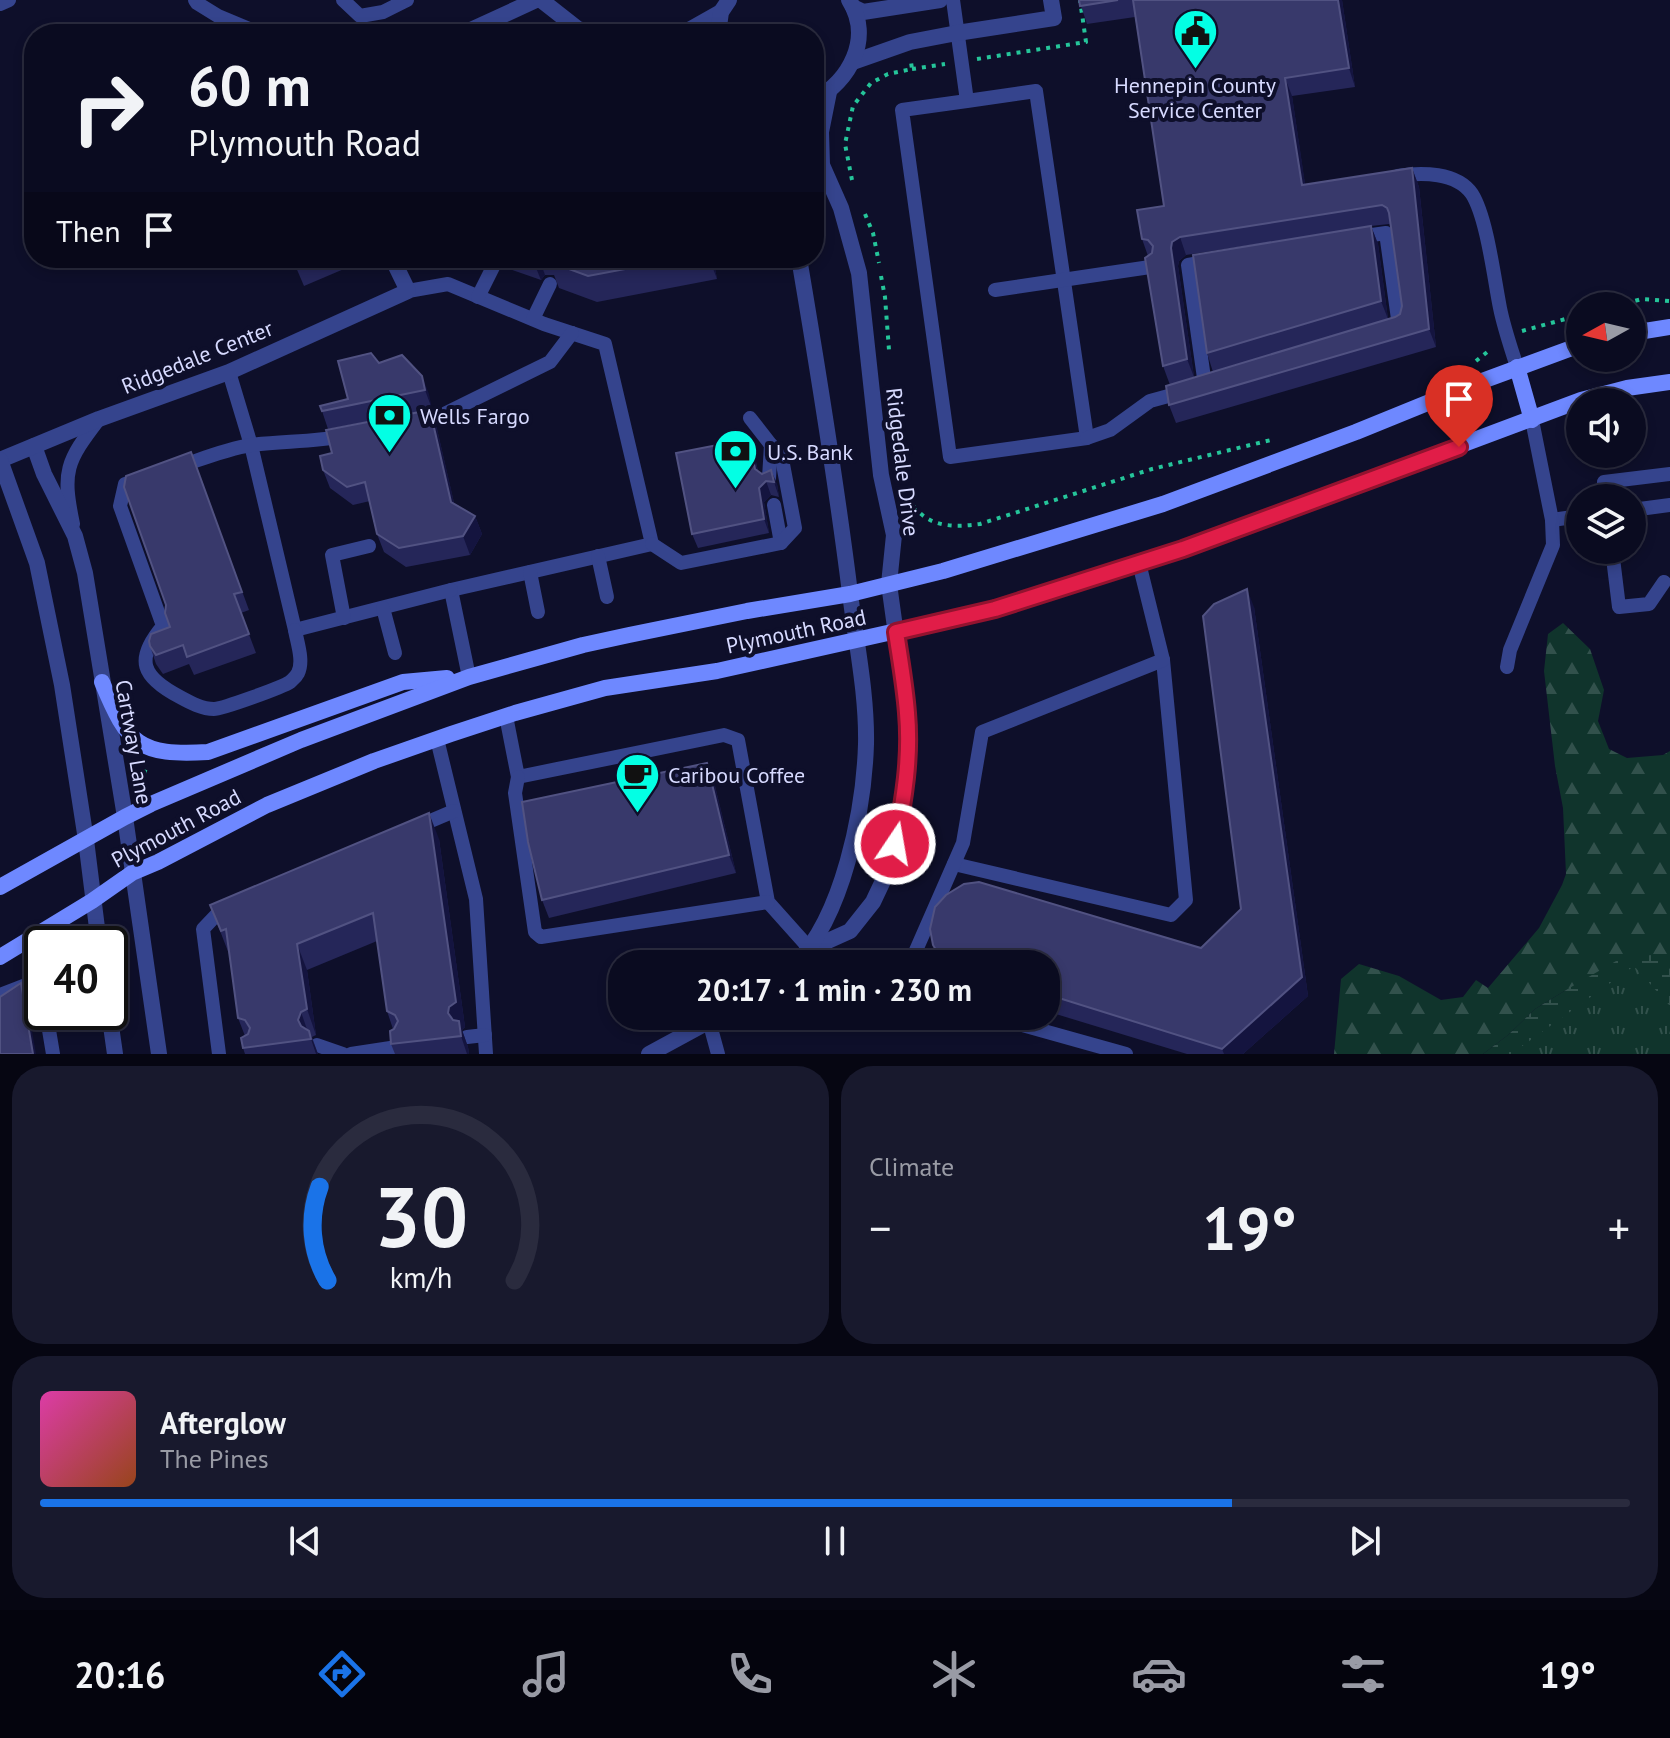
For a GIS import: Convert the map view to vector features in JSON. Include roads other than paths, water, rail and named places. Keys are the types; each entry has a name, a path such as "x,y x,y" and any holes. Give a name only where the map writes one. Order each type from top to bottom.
{"main road":[{"path":"1646,331 1670,327"},
{"name":"Plymouth Road","path":"0,887 125,817 233,768 469,677 583,645 747,611 850,594 943,571 1163,504 1566,350"},
{"path":"1517,367 1532,420"},
{"name":"Plymouth Road","path":"0,957 132,873 267,805 437,739 605,688 717,671 995,609 1197,544 1581,400 1627,388 1670,382"},
{"path":"102,682 116,717 131,736 151,750 177,754 208,752 403,682 469,677"}],"street":[{"path":"484,24 538,0 571,24"},
{"path":"851,3 863,12 940,0"},
{"path":"853,62 910,42 1054,18 1051,0"},
{"path":"824,94 853,62 858,44 858,25 851,3"},
{"path":"697,24 725,6"},
{"name":"Ridgedale Drive","path":"810,949 850,931 873,902 890,866 904,800 908,755 907,714 889,584 894,535 881,475 859,273 841,208 824,170"},
{"path":"397,268 408,291"},
{"name":"Ridgedale Drive","path":"801,268 841,521 865,708 866,744 858,819 850,856 835,897 810,949"},
{"name":"Ridgedale Center","path":"0,460 99,419 229,372 408,291"},
{"name":"Cartway Lane","path":"34,446 44,474 75,536 85,573 125,817 159,1054"},
{"path":"0,460 37,563 62,685 96,926"},
{"path":"112,1030 115,1054"},
{"path":"649,1054 694,1030"}],"lane":[{"path":"0,4 9,0"},
{"path":"195,0 218,16 237,24"},
{"path":"343,0 360,16 383,12 407,0"},
{"path":"953,0 967,101"},
{"path":"1087,438 1036,91 902,110 950,457 1087,438 1110,430 1150,401 1211,383 1188,265 1219,260"},
{"path":"1387,178 1417,173 1451,178 1471,192 1482,218 1501,313 1517,367"},
{"path":"1345,240 1386,233 1399,326 1386,330"},
{"path":"995,290 1150,267"},
{"path":"478,297 492,268"},
{"path":"408,291 448,284 605,344 652,544 681,563 781,543 795,528 782,459 750,418"},
{"path":"533,319 550,284"},
{"path":"405,424 434,419 550,362 572,333"},
{"path":"155,474 125,484 120,506 163,626 148,642 145,664 151,677 198,706 217,710 289,683 298,673 300,658 295,630 251,445 229,372"},
{"path":"75,536 66,491 69,465 81,442 99,419"},
{"path":"1507,667 1510,650 1553,545 1552,520 1532,420"},
{"path":"170,469 251,445 331,439 360,433"},
{"path":"769,478 771,445"},
{"path":"1604,484 1670,474"},
{"path":"774,505 781,543"},
{"path":"1646,508 1670,505"},
{"path":"1552,520 1566,518"},
{"path":"295,630 652,544"},
{"path":"344,618 332,555 369,546"},
{"path":"598,556 607,597"},
{"path":"954,864 1171,915 1186,900 1163,660 1139,563"},
{"path":"1614,564 1619,607 1649,604 1664,582"},
{"path":"530,572 538,612"},
{"path":"451,590 469,677"},
{"path":"383,608 395,653"},
{"path":"916,950 963,843 982,732 1163,660"},
{"path":"506,716 518,777 515,793 535,932 541,937 768,902"},
{"path":"518,777 724,735 738,740 768,902 810,949"},
{"path":"437,739 476,899 486,1054"},
{"path":"396,835 454,811"},
{"path":"219,1054 203,929 222,909 237,903"},
{"path":"0,995 24,986"},
{"path":"49,1030 53,1054"},
{"path":"715,1030 718,1054"},
{"path":"1040,1030 1126,1054"},
{"path":"467,1037 485,1035"},
{"path":"317,1045 343,1054"},
{"path":"351,1054 397,1047"}],"place":[{"name":"Hennepin County Service Center","path":"1195,71"},
{"name":"Wells Fargo","path":"389,455"},
{"name":"U.S. Bank","path":"736,491"},
{"name":"Caribou Coffee","path":"637,814"}]}
